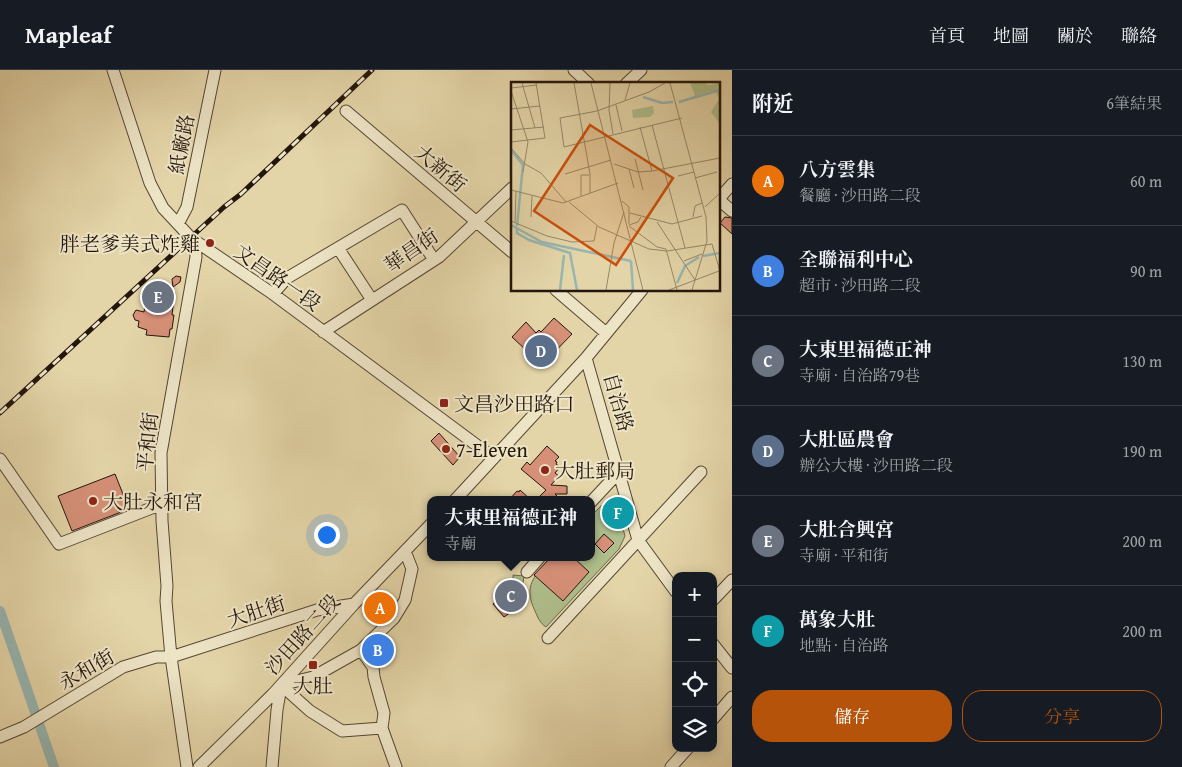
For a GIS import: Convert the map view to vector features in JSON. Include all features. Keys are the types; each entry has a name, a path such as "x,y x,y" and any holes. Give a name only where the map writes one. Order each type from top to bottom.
{"street":[{"name":"文昌路一段","path":"112,70 150,182 163,208 195,242 273,294 494,458"},
{"name":"紙廠路","path":"178,224 187,207 215,70"},
{"path":"574,70 587,82"},
{"path":"628,82 641,70"},
{"name":"大新街","path":"346,111 511,251"},
{"path":"720,198 732,184"},
{"name":"華昌街","path":"323,332 439,257 511,189"},
{"path":"720,202 732,212"},
{"path":"273,294 287,278 402,210 434,260"},
{"name":"平和街","path":"187,767 171,657 166,601 167,586 161,452 196,257 195,242"},
{"path":"338,248 372,300"},
{"path":"557,291 606,333"},
{"path":"458,496 586,358 641,291"},
{"name":"自治路","path":"586,358 638,540 672,587"},
{"path":"0,459 59,544 162,504"},
{"path":"595,498 619,472"},
{"path":"548,638 701,472"},
{"name":"沙田路二段","path":"199,767 281,685 354,604 427,528"},
{"path":"281,685 313,677 361,650 394,618 405,600 412,569 406,551"},
{"path":"527,572 537,561"},
{"path":"717,596 732,580"},
{"name":"大肚街","path":"171,657 317,610 354,604"},
{"path":"717,649 732,668"},
{"path":"361,650 373,667 384,712 382,728 396,767"},
{"name":"永和街","path":"0,737 24,727 122,666 156,657 171,657"},
{"path":"281,685 310,711 342,731 382,728"},
{"path":"272,767 281,685"},
{"path":"717,714 732,697"},
{"path":"671,767 684,752"}],"green space":[{"path":"610,497 614,497 625,536 619,549 546,627 539,620 532,602 530,588 532,582 548,561 595,561 595,512"},
{"path":"513,575 524,576 522,589 518,588 513,580"}],"building":[{"path":"725,217 732,218 732,234 720,223"},
{"path":"176,276 181,277 180,282 173,287 172,279"},
{"path":"158,290 175,292 172,315 174,315 169,337 146,335 147,330 138,327 139,321 135,320 133,315 136,310 144,312 145,305 156,306"},
{"path":"554,318 572,334 542,365 512,337 526,322 536,333 539,330 541,332"},
{"name":"7-Eleven","path":"439,433 460,457 453,465 431,441"},
{"name":"大肚郵局","path":"547,446 559,457 555,461 560,467 555,473 559,476 551,485 567,486 567,494 540,496 546,490 521,469 527,462 530,465"},
{"name":"大肚永和宮","path":"115,474 129,509 72,531 58,496"},
{"path":"520,490 527,496 513,496 517,491 519,492"},
{"path":"604,534 614,543 604,553 595,544"},
{"path":"547,561 577,561 589,572 563,601 534,575"},
{"path":"513,589 524,603 504,617 493,604"}],"waterway":[{"path":"0,611 54,767"}],"railway":[{"path":"0,413 224,207 241,194 372,70"}],"place":[{"name":"胖老爹美式炸雞","path":"210,243"},
{"name":"大肚合興宮","path":"158,297"},
{"name":"大肚區農會","path":"541,351"},
{"name":"文昌沙田路口","path":"444,403"},
{"name":"7-Eleven","path":"446,449"},
{"name":"大肚郵局","path":"545,470"},
{"name":"大肚永和宮","path":"93,501"},
{"name":"萬象大肚","path":"618,513"},
{"name":"大東里福德正神","path":"511,596"},
{"name":"八方雲集","path":"380,608"},
{"name":"全聯福利中心","path":"378,650"},
{"name":"大肚","path":"313,665"}]}
